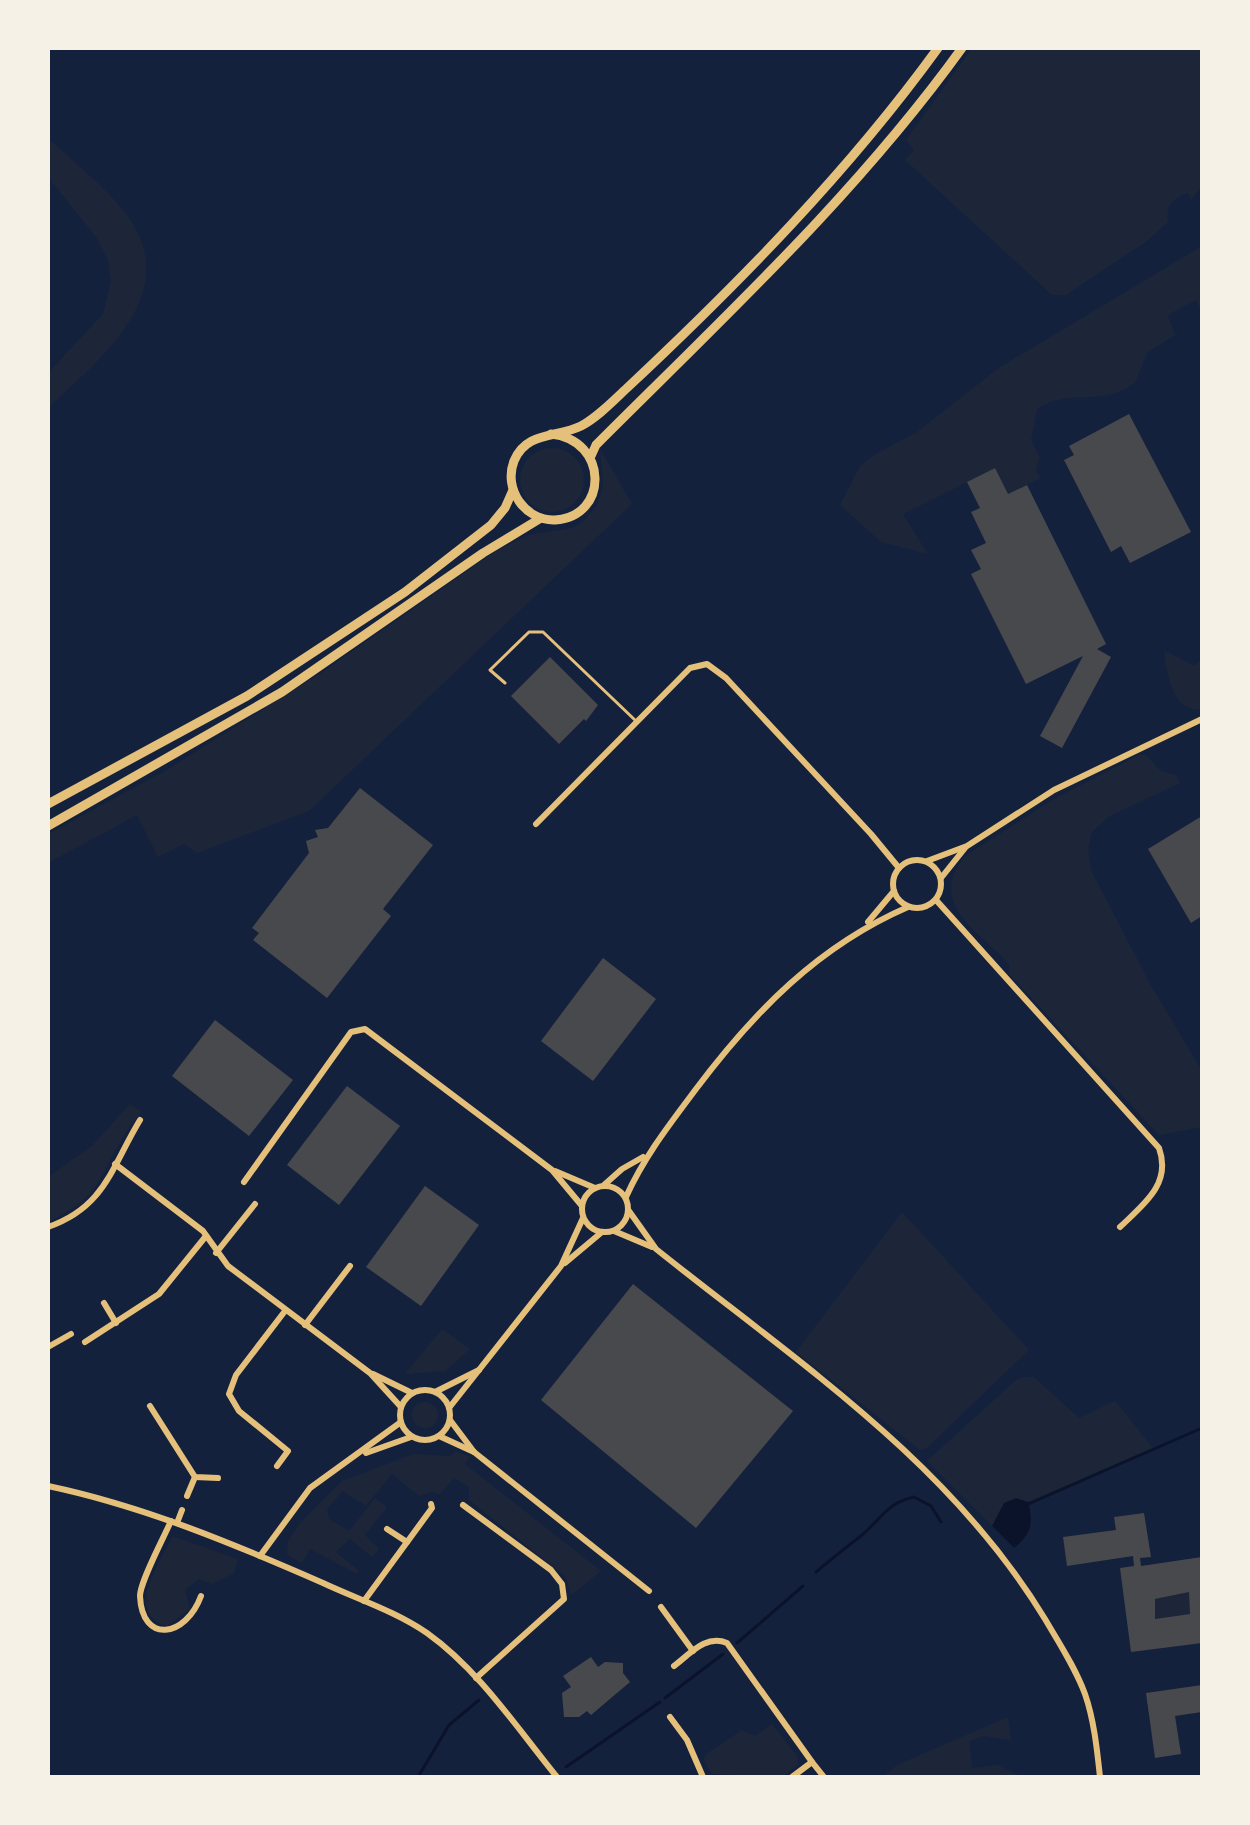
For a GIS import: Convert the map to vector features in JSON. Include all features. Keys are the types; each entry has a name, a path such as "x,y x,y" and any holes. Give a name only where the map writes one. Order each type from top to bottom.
{"main road":[{"path":"48,804 247,696 405,592 491,525 505,508 513,490 514,461 521,449 551,434 566,433 599,414 766,251 867,140 938,48"},
{"path":"591,456 596,445 824,214 892,136 962,48"},
{"path":"48,826 282,692 386,623 483,553 541,518 569,517 591,498 595,470 591,456 574,440 551,434"},
{"path":"513,490 519,502 541,518"}],"street":[{"path":"536,824 690,668 699,664 716,667 899,868"},
{"path":"626,1197 644,1156 739,1033 771,999 864,926 894,891 899,868 911,860 927,861 967,846 1054,790 1202,719"},
{"path":"864,926 908,907 923,908 936,900 941,878 967,846"},
{"path":"927,861 941,878"},
{"path":"894,891 908,907"},
{"path":"936,900 1159,1148 1164,1164 1158,1188 1120,1227"},
{"path":"244,1182 351,1032 365,1029 552,1170 582,1206 583,1218 561,1266 484,1368 449,1408"},
{"path":"48,1227 86,1209 140,1120"},
{"path":"582,1206 595,1188 604,1185 644,1156"},
{"path":"115,1164 206,1236 216,1253 285,1311 370,1373 412,1393 435,1392 484,1368"},
{"path":"552,1170 595,1188"},
{"path":"604,1185 618,1189 626,1197 629,1211 656,1249"},
{"path":"216,1253 255,1204"},
{"path":"614,1231 626,1221 629,1211"},
{"path":"583,1218 591,1228 602,1232 614,1231 656,1249 896,1441 981,1528 1035,1602 1074,1667 1092,1715 1100,1777"},
{"path":"561,1266 602,1232"},
{"path":"85,1342 159,1294 206,1236"},
{"path":"305,1325 350,1266"},
{"path":"104,1303 116,1323"},
{"path":"277,1466 288,1451 239,1411 229,1394 236,1375 285,1311"},
{"path":"48,1347 71,1334"},
{"path":"370,1373 401,1407"},
{"path":"435,1392 449,1408 450,1420 474,1452"},
{"path":"411,1437 401,1422 401,1407 412,1393"},
{"path":"150,1406 195,1477"},
{"path":"361,1454 411,1437 425,1441 439,1436 450,1420"},
{"path":"260,1556 310,1488 361,1454 401,1422"},
{"path":"439,1436 474,1452 649,1591"},
{"path":"195,1477 218,1478"},
{"path":"187,1496 195,1477"},
{"path":"48,1486 96,1496 174,1522 364,1601 426,1633 476,1678 557,1777"},
{"path":"364,1601 432,1508 431,1504"},
{"path":"463,1505 551,1570 562,1584 564,1599 476,1678"},
{"path":"182,1510 141,1584 142,1608 152,1625 159,1630 176,1629 194,1614 201,1596"},
{"path":"387,1529 407,1542"},
{"path":"661,1607 693,1651"},
{"path":"674,1666 693,1651 717,1639 727,1643 824,1777"},
{"path":"670,1717 687,1740 703,1777"},
{"path":"792,1777 812,1762"}],"lane":[{"path":"505,683 490,670 529,632 543,632 637,723"}],"shaded area":[{"path":"972,48 1202,48 1202,186 1191,200 1188,193 1174,200 1169,207 1168,222 1146,242 1066,295 1052,295 905,160 914,150 906,140"},
{"path":"48,138 123,210 141,239 146,268 142,294 130,320 92,367 48,408 48,373 103,314 111,281 108,260 96,237 48,177"},
{"path":"1202,246 1202,314 1196,300 1168,315 1175,335 1147,353 1135,383 1109,395 1062,399 1037,409 1031,440 1040,458 1036,470 1041,478 1008,494 995,468 903,514 928,554 881,542 840,505 860,466 872,456 917,432 1000,367"},
{"path":"552,448 570,454 578,462 584,480 578,498 570,506 552,512 534,506 526,498 520,480 526,462 534,454"},
{"path":"600,449 632,504 309,811 197,853 184,844 158,857 137,815 48,863 48,834 165,771 324,671 497,550 529,535 572,528 585,520 597,505 603,487"},
{"path":"1164,650 1194,666 1202,659 1202,710 1192,709 1177,698 1169,679"},
{"path":"1139,755 1146,755 1161,771 1176,775 1180,783 1108,817 1092,832 1088,849 1091,870 1149,982 1202,1071 1202,1127 1159,1135 1009,974 1009,964 962,916 954,903 951,889 954,873 965,856 1054,799"},
{"path":"130,1104 142,1112 128,1129 95,1186 69,1211 48,1222 48,1177 92,1146"},
{"path":"902,1212 1029,1350 927,1448 920,1450 796,1352"},
{"path":"442,1329 470,1349 445,1371 405,1374"},
{"path":"1034,1377 1079,1418 1115,1401 1153,1448 1028,1502 1030,1528 1014,1548 927,1461 1017,1379"},
{"path":"425,1402 434,1406 438,1415 434,1424 425,1428 416,1424 412,1415 416,1406"},
{"path":"456,1451 470,1457 465,1464 601,1571 571,1595 566,1577 469,1500 469,1487 454,1478 440,1494 432,1492 419,1496 392,1474 366,1506 342,1491 327,1510 329,1519 349,1531 375,1498 387,1507 365,1535 379,1549 372,1557 350,1539 336,1552 359,1571 357,1574 310,1549 302,1563 287,1555 288,1541 299,1524 342,1481 413,1454 450,1456"},
{"path":"1016,1498 1028,1502 1031,1523 1024,1538 1014,1548 992,1526 1004,1503"},
{"path":"172,1536 238,1559 234,1573 212,1584 199,1579 185,1590 190,1609 167,1626 154,1619 147,1610 146,1598 154,1572"},
{"path":"1189,1592 1190,1614 1155,1619 1155,1599"},
{"path":"1008,1717 1011,1740 984,1736 969,1742 972,1768 998,1765 1021,1777 883,1777 897,1765"},
{"path":"772,1724 797,1756 798,1765 783,1777 711,1774 704,1759 706,1754 742,1730 755,1736"}],"building":[{"path":"1129,414 1191,532 1130,563 1121,546 1111,552 1064,460 1074,455 1069,446"},
{"path":"995,468 1008,494 1027,485 1106,644 1097,649 1111,657 1062,748 1040,736 1083,656 1026,684 971,574 981,569 971,550 986,543 971,512 980,508 967,482"},
{"path":"550,657 598,705 586,721 584,719 559,744 511,696"},
{"path":"360,788 433,845 383,909 391,916 327,998 253,940 259,933 252,928 309,853 306,841 318,837 315,830 328,828"},
{"path":"1202,816 1202,916 1191,923 1148,849"},
{"path":"603,958 656,999 593,1081 541,1041"},
{"path":"215,1020 293,1080 249,1136 172,1076"},
{"path":"347,1086 400,1126 339,1205 287,1165"},
{"path":"425,1186 479,1225 421,1306 366,1267"},
{"path":"633,1284 793,1411 696,1528 541,1400"},
{"path":"1144,1513 1151,1557 1140,1558 1141,1566 1202,1557 1202,1643 1131,1652 1120,1568 1134,1566 1133,1556 1067,1566 1063,1537 1116,1530 1114,1517","holes":["1189,1592 1190,1614 1155,1619 1155,1599"]},
{"path":"591,1657 598,1667 605,1662 623,1663 623,1673 630,1682 591,1715 587,1711 579,1717 564,1717 562,1693 571,1687 563,1676"},
{"path":"1202,1685 1202,1712 1175,1716 1181,1754 1155,1758 1146,1693"}],"waterway":[{"path":"1026,1505 1202,1428"},
{"path":"816,1572 891,1507 905,1500 914,1497 931,1506 941,1522"},
{"path":"737,1643 803,1586"},
{"path":"665,1698 723,1654"},
{"path":"418,1777 449,1725 479,1700"},
{"path":"566,1767 660,1702"}]}
